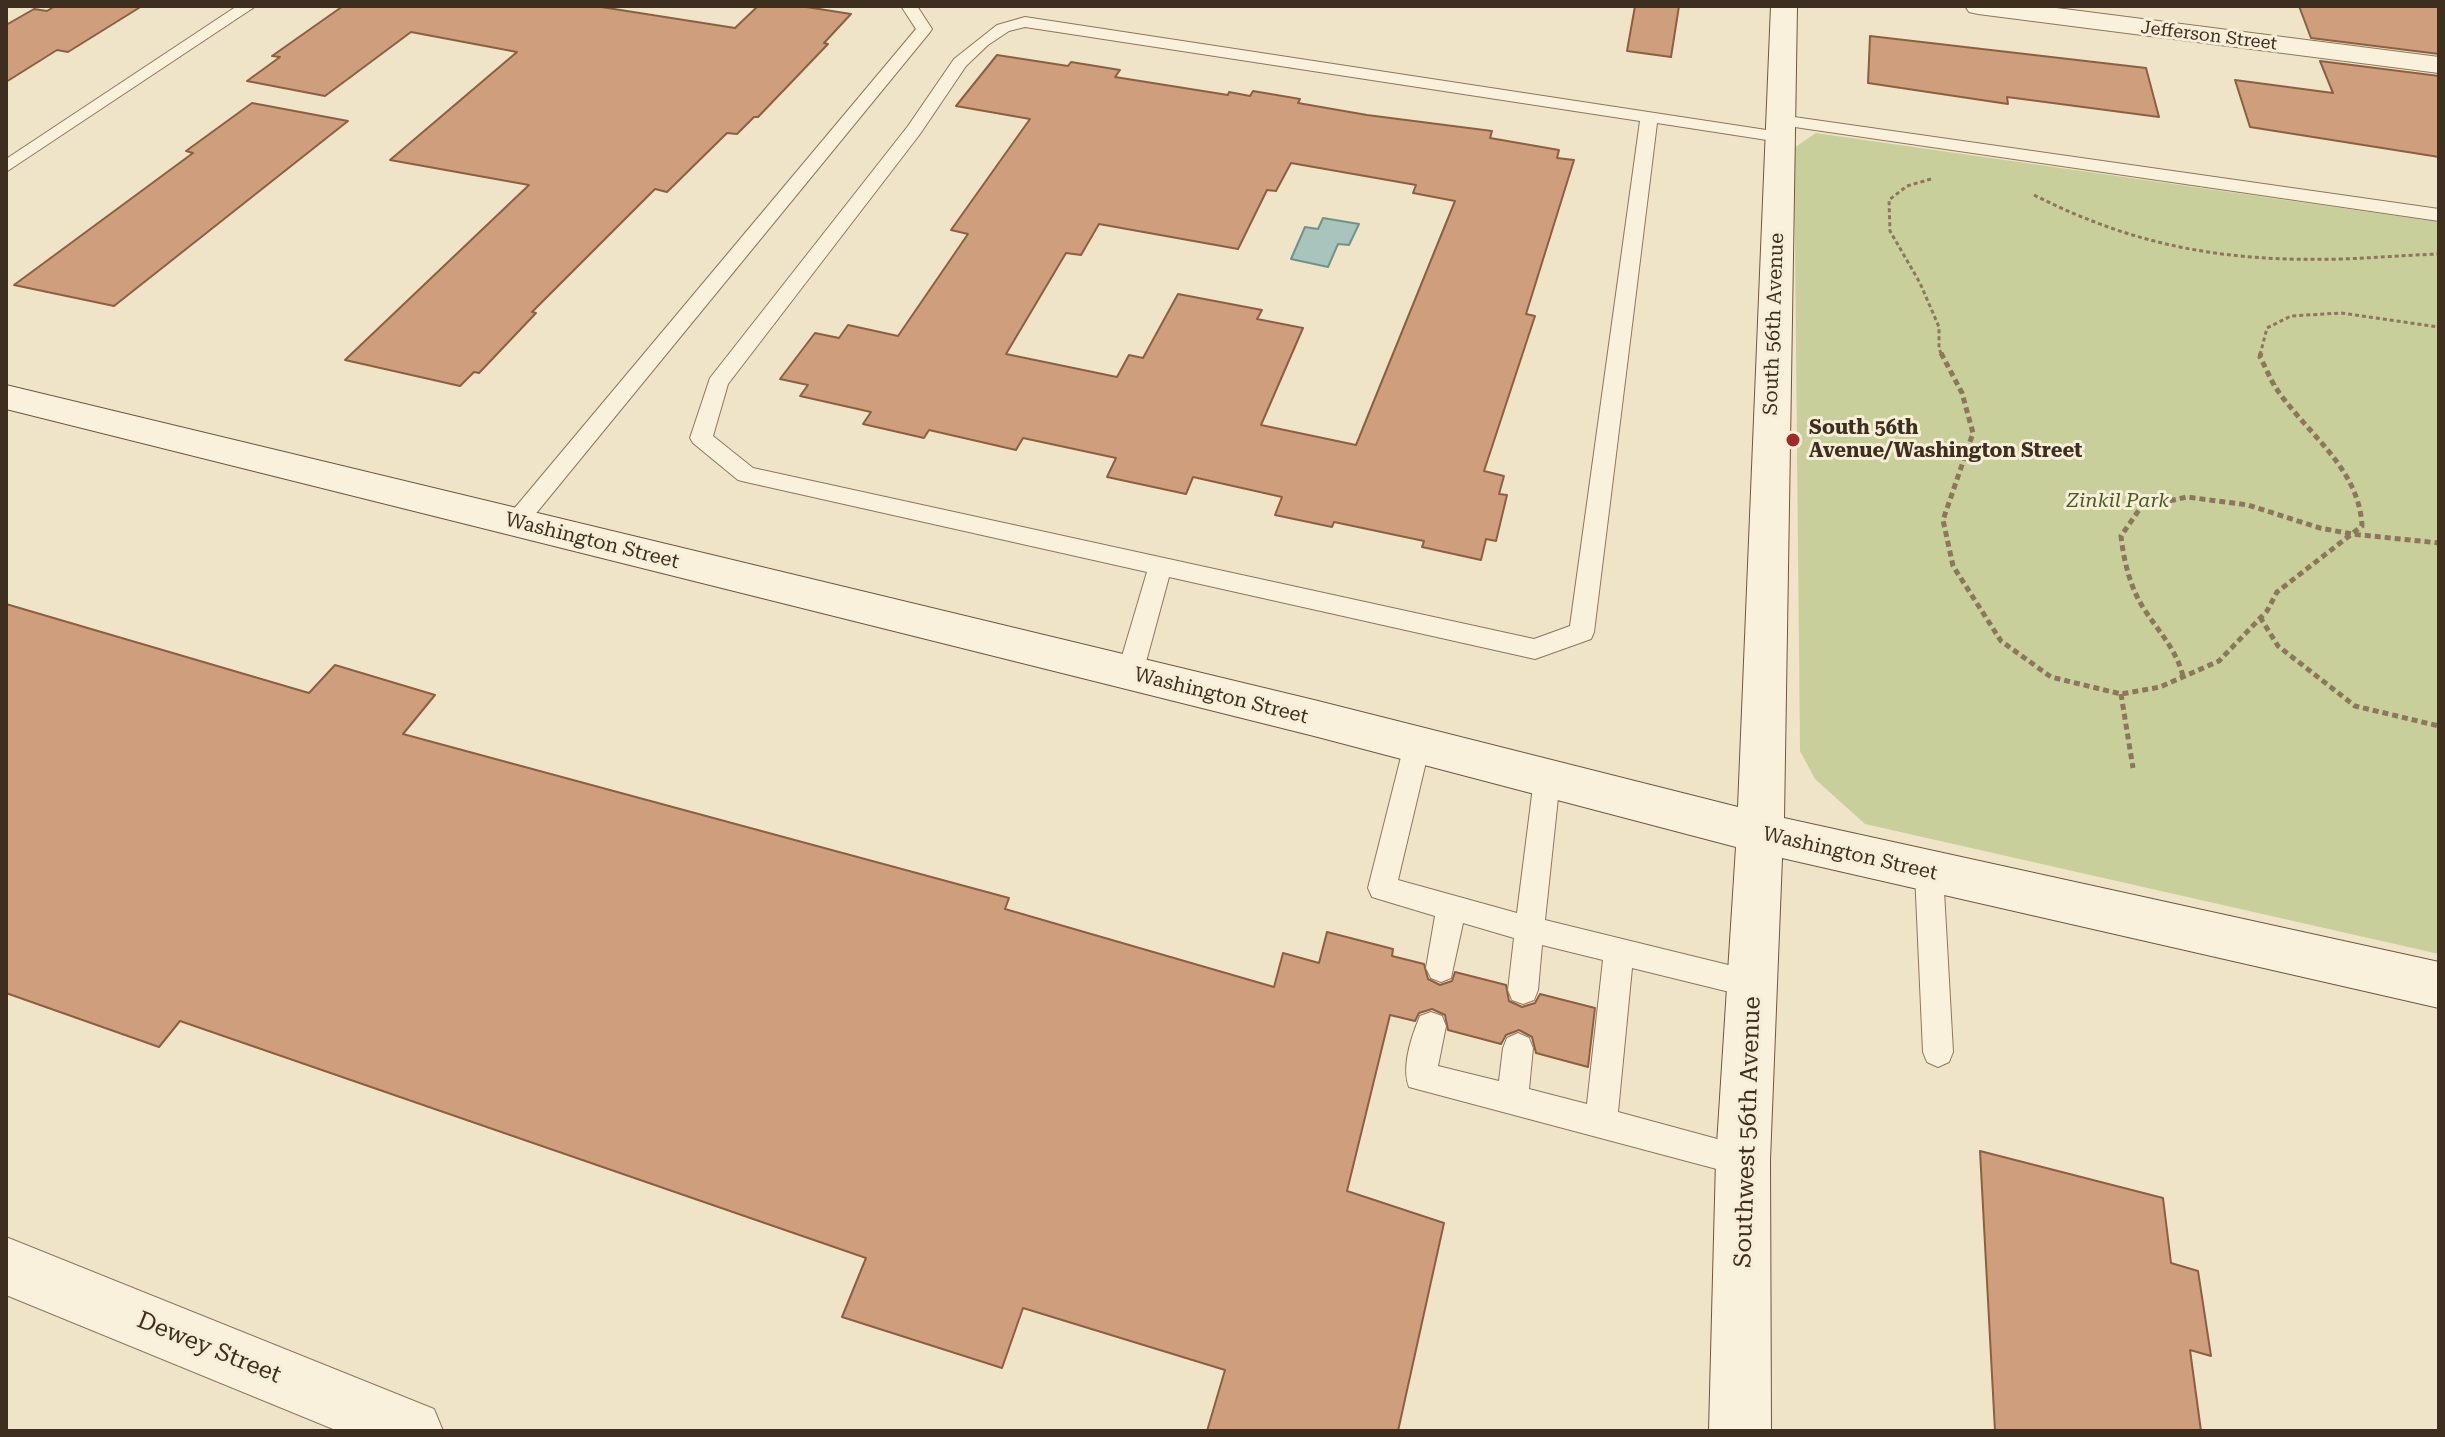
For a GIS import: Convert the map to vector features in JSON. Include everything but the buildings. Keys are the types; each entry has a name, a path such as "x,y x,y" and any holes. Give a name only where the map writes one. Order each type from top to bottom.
{"street":[{"name":"South 56th Avenue","path":"1760,833 1784,6"},
{"name":"Jefferson Street","path":"1978,6 2439,65"},
{"name":"Washington Street","path":"6,397 1130,673 1760,833 2439,985"},
{"name":"Southwest 56th Avenue","path":"1740,1431 1743,1160 1760,833"},
{"name":"Dewey Street","path":"6,1266 412,1431"}],"lane":[{"path":"6,167 248,6"},
{"path":"516,522 924,29 909,6"},
{"path":"1649,117 1582,632 1535,649 746,474 701,438 718,383 914,130 960,63 1003,28 1025,22 1649,117 1780,129 2439,215"},
{"path":"1130,673 1160,567"},
{"path":"1417,745 1382,888 1529,929 1754,984"},
{"path":"1523,990 1547,779"},
{"path":"1929,873 1938,1052"},
{"path":"1441,968 1451,908"},
{"path":"1601,1123 1619,952"},
{"path":"1431,1026 1420,1076 1743,1160"},
{"path":"1512,1100 1518,1048"}],"path":[{"path":"1936,177 1907,186 1889,200 1890,231 1920,283 1939,327 1939,349 1962,393 1973,433 1943,520 1953,566 2001,641 2051,677 2121,694 2160,687 2219,661 2260,617 2277,592 2362,526 2361,506 2333,454 2275,386 2260,357 2267,328 2291,316 2341,313 2439,327"},
{"path":"2021,190 2132,237 2185,248 2271,257 2331,259 2439,254"},
{"path":"2183,676 2180,657 2145,611 2125,574 2121,536 2141,507 2187,497 2248,505 2320,528 2352,534 2439,543"},
{"path":"2260,617 2278,646 2355,706 2439,726"},
{"path":"2121,694 2133,768"}],"green space":[{"name":"Zinkil Park","path":"1816,133 2439,222 2439,954 1865,824 1815,779 1800,751 1794,148"}],"water":[{"path":"1323,218 1359,224 1349,245 1338,244 1328,267 1291,259 1305,227 1318,229"}],"place":[{"name":"South 56th Avenue/Washington Street","path":"1793,440"}]}
